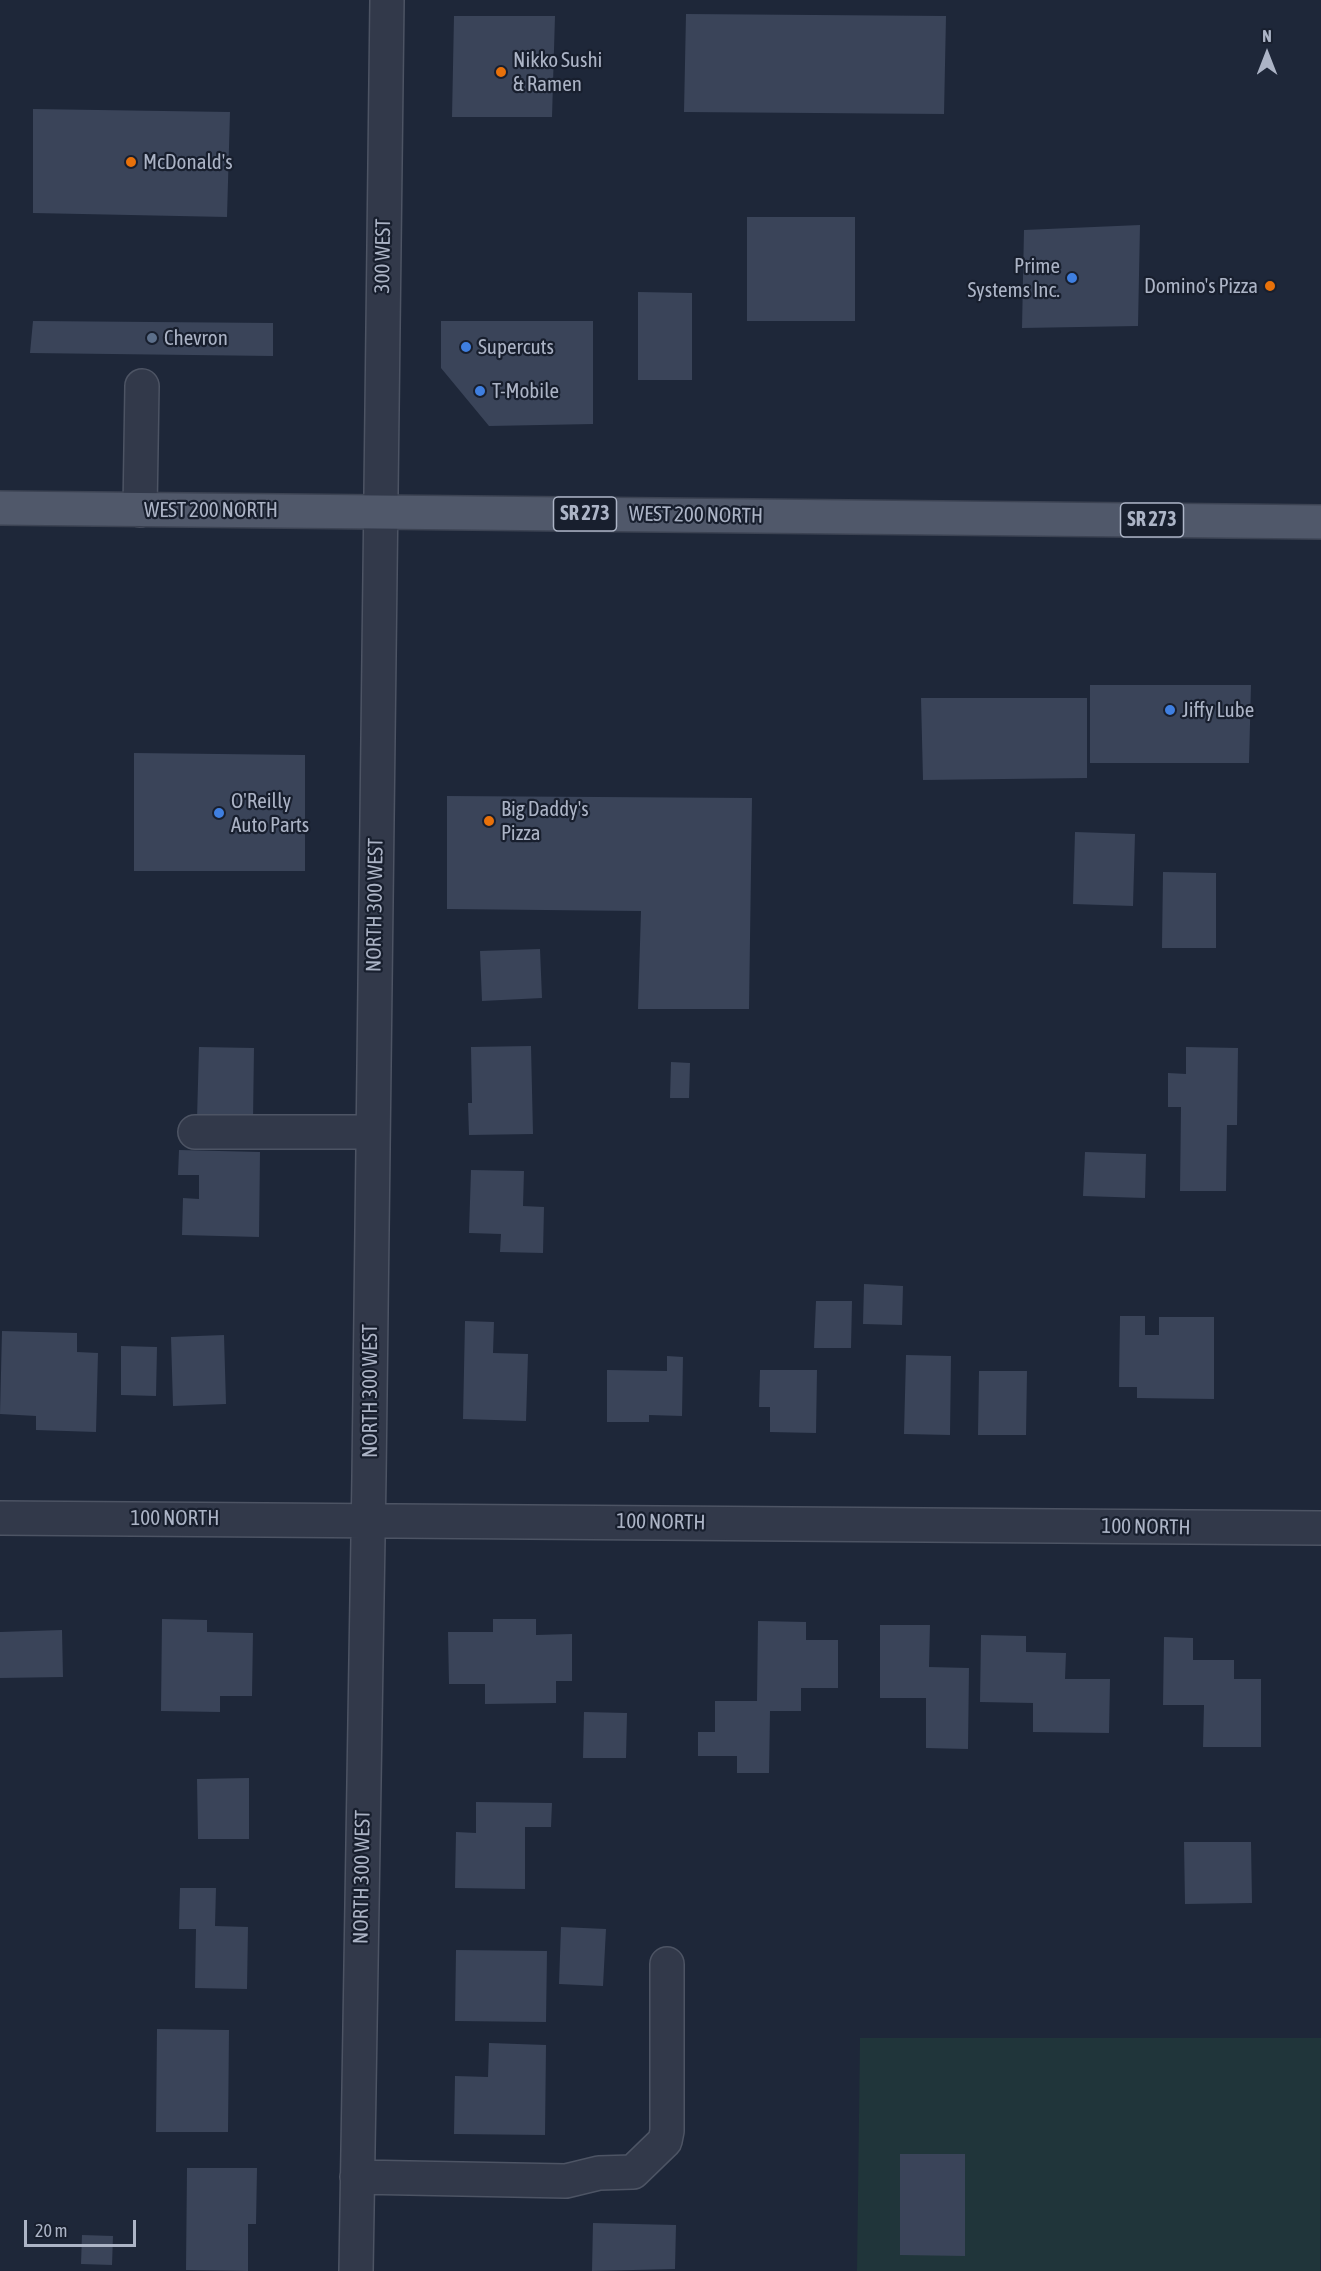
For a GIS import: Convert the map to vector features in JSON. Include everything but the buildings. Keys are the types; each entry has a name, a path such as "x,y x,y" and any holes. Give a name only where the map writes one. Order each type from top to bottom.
{"main road":[{"name":"WEST 200 NORTH","path":"0,508 1321,522"}],"street":[{"name":"300 WEST","path":"380,512 387,0"},
{"path":"140,510 142,386"},
{"name":"NORTH 300 WEST","path":"356,2271 380,512"},
{"path":"195,1132 372,1132"},
{"name":"100 NORTH","path":"0,1518 1321,1528"},
{"path":"357,2177 566,2181 598,2173 633,2172 665,2141 667,2131 667,1964"}],"green space":[{"path":"860,2038 1321,2038 1320,2271 857,2271"}],"place":[{"name":"Nikko Sushi & Ramen","path":"501,72"},
{"name":"McDonald's","path":"131,162"},
{"name":"Prime Systems Inc.","path":"1072,278"},
{"name":"Domino's Pizza","path":"1270,286"},
{"name":"Chevron","path":"152,338"},
{"name":"Supercuts","path":"466,347"},
{"name":"T-Mobile","path":"480,391"},
{"name":"Jiffy Lube","path":"1170,710"},
{"name":"O'Reilly Auto Parts","path":"219,813"},
{"name":"Big Daddy's Pizza","path":"489,821"}]}
